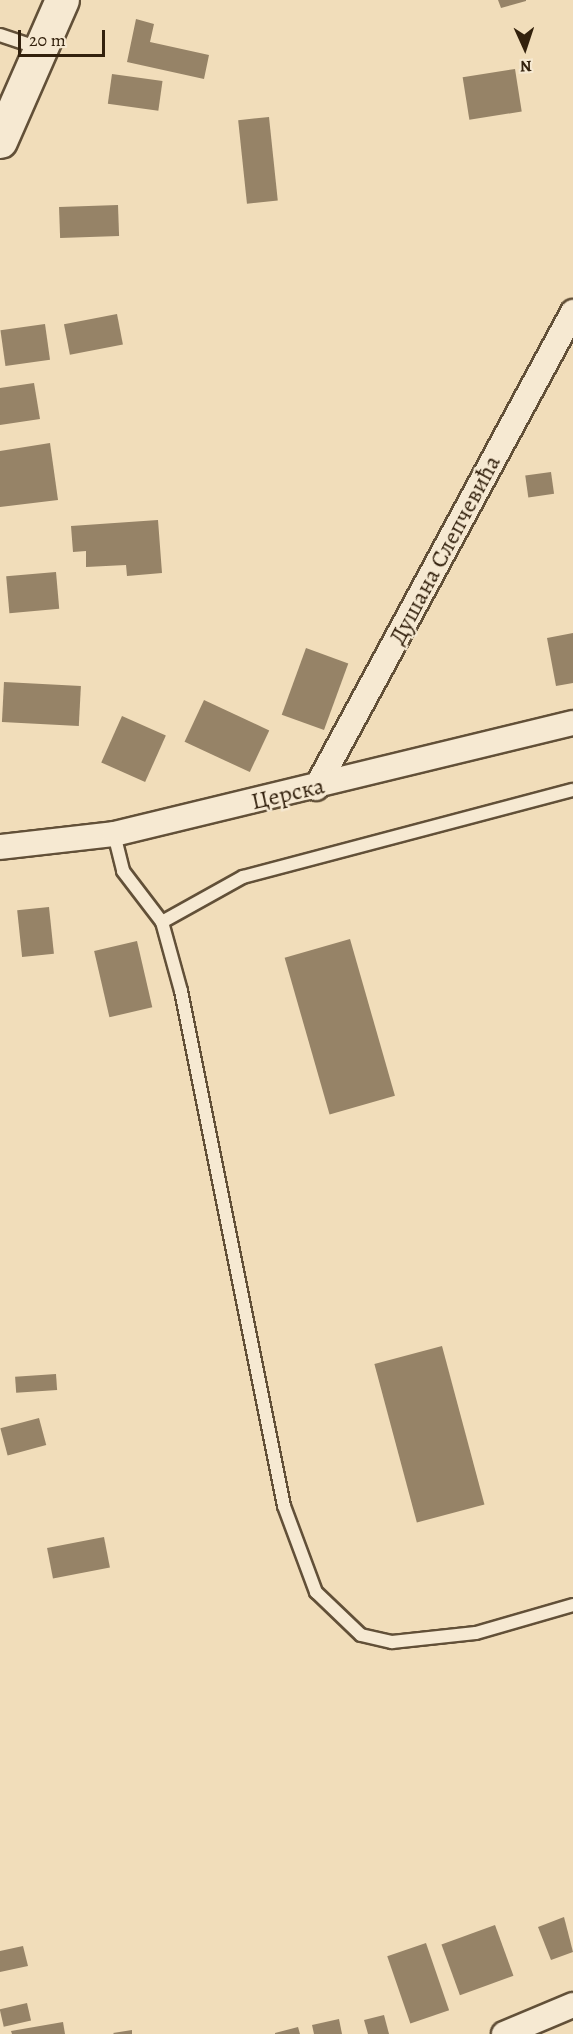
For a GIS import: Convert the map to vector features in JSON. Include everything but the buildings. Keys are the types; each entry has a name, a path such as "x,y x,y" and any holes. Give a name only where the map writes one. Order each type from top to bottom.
{"main road":[{"path":"0,141 62,0"}],"street":[{"name":"Душана Слепчевића","path":"316,788 573,312"},
{"name":"Церска","path":"0,847 114,834 316,788 573,723"},
{"path":"504,2034 573,2005"}],"lane":[{"path":"0,35 40,48"},
{"path":"162,922 243,877 573,790"},
{"path":"114,834 123,872 162,922 181,991 284,1506 316,1592 361,1635 392,1642 476,1633 573,1605"}]}
